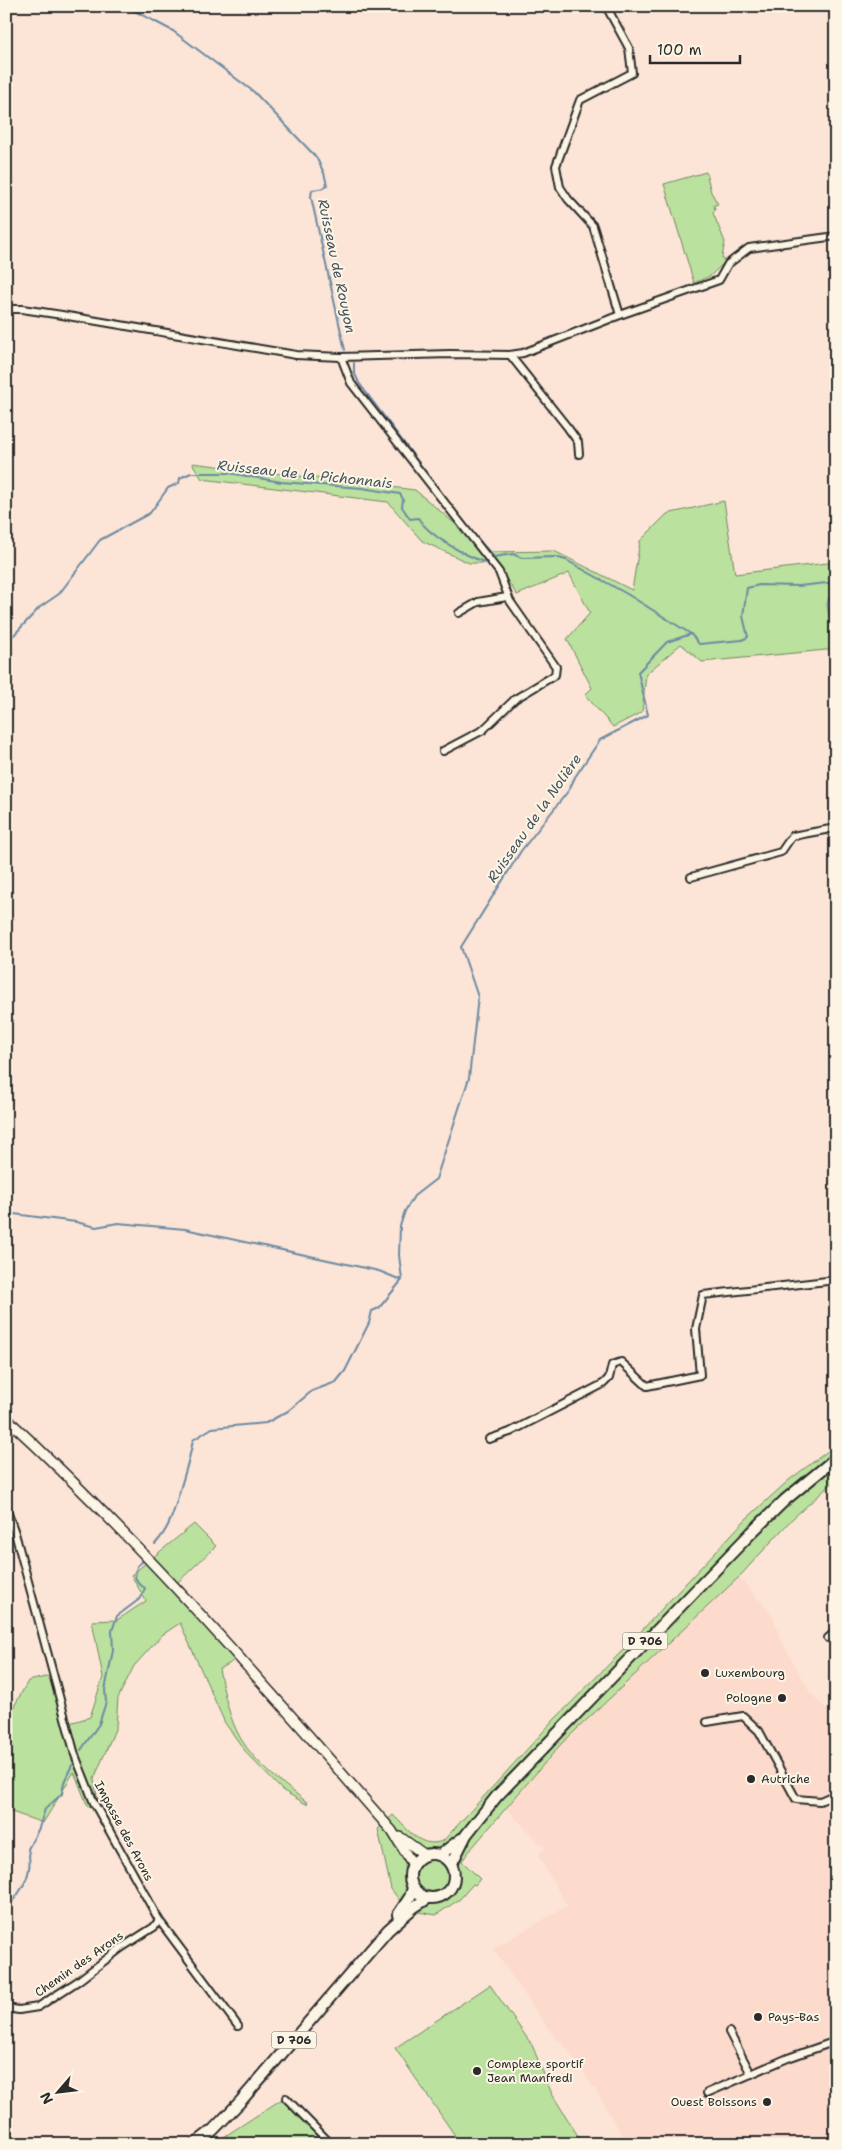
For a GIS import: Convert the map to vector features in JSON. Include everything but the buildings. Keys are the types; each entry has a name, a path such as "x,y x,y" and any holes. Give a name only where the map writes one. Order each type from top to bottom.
{"main road":[{"name":"D 706","path":"451,1865 466,1835 497,1796 700,1584 785,1500 836,1458"},
{"name":"D 706","path":"440,1856 466,1835"},
{"path":"425,1855 440,1856 451,1865 454,1877 452,1887 444,1895 428,1898 413,1888 410,1876 413,1865 425,1855"},
{"name":"D 706","path":"195,2144 213,2130 240,2102 388,1930 410,1897 413,1888"},
{"name":"D 706","path":"388,1930 414,1907 428,1898"}],"street":[{"path":"606,6 629,48 632,73 580,100 556,166 560,186 568,199 593,226 620,315"},
{"path":"6,309 62,314 282,354 341,357 450,354 510,355 523,353 620,315 719,280 728,264 749,248 836,236"},
{"path":"510,355 578,442 579,454"},
{"path":"341,357 351,383 499,572 507,597 556,667 556,673 515,699 483,730 443,751"},
{"path":"459,613 478,602 507,597"},
{"path":"691,877 781,852 792,836 836,828"},
{"path":"489,1438 510,1432 603,1384 609,1378 612,1365 620,1362 647,1386 700,1375 696,1329 703,1294 836,1280"},
{"path":"6,1418 66,1474 147,1556 392,1831 413,1865"},
{"name":"Impasse des Arons","path":"6,1508 15,1532 75,1755 94,1803 159,1920 238,2026"},
{"path":"828,1638 836,1631"},
{"path":"707,1722 743,1716 759,1731 796,1799 820,1801 836,1794"},
{"path":"392,1831 425,1855"},
{"name":"Chemin des Arons","path":"6,2008 30,2009 49,2000 154,1927 159,1920"},
{"path":"729,2032 751,2074"},
{"path":"706,2093 836,2042"},
{"path":"286,2098 331,2144"}],"shaded area":[{"path":"739,1577 773,1616 780,1638 810,1693 830,1713 836,1708 836,2144 627,2144 595,2089 561,2040 558,2042 493,1949 567,1906 538,1855 545,1848 507,1809 561,1744"}],"green space":[{"path":"706,172 711,192 718,204 714,205 715,210 713,213 725,242 722,257 725,262 710,276 694,283 664,184"},
{"path":"192,463 415,490 489,552 554,551 632,590 640,541 667,514 724,501 735,574 836,562 836,649 702,662 681,644 646,674 642,712 613,727 585,695 592,688 567,639 590,613 569,573 517,595 496,563 469,563 422,541 388,502 202,479"},
{"path":"836,1445 836,1480 792,1519 739,1577 561,1744 471,1849 462,1861 480,1879 475,1885 473,1884 460,1899 436,1915 407,1910 391,1889 378,1829 393,1815 415,1837 435,1843 443,1841 553,1721 629,1644 745,1520 789,1480"},
{"path":"194,1524 216,1546 178,1582 241,1654 229,1664 219,1669 233,1723 247,1749 255,1758 308,1803 306,1804 282,1790 248,1755 225,1723 180,1623 162,1635 134,1666 118,1698 116,1727 94,1779 98,1802 88,1807 74,1772 43,1823 6,1810 6,1721 28,1681 50,1676 63,1725 90,1717 103,1677 92,1621 117,1620 146,1601 131,1575"},
{"name":"Complexe sportif Jean Manfredi","path":"490,1985 532,2045 552,2094 583,2144 452,2144 458,2140 395,2048"},
{"path":"282,2099 326,2144 213,2144"}],"water":[{"path":"836,594 836,618 829,616 827,604 829,597"}],"waterway":[{"name":"Ruisseau de Rouyon","path":"112,6 131,9 173,31 254,92 316,157 324,173 327,185 324,188 312,190 311,197 345,350"},
{"name":"Ruisseau de Rouyon","path":"354,363 354,372 359,383 464,523"},
{"name":"Ruisseau de la Pichonnais","path":"6,640 14,635 40,607 59,594 100,540 150,513 168,488 179,483 180,478 191,473 229,473 281,482 362,488 400,494 403,499 402,507 410,519 418,518 439,538 458,550 486,563"},
{"name":"Ruisseau de la Pichonnais","path":"467,527 494,557 513,554 522,558 555,557 566,560 627,594 691,634 699,644 742,640 748,637 743,616 747,588 759,585 799,586 836,582"},
{"name":"Ruisseau de la Nolière","path":"155,1544 168,1525 173,1512 193,1440 212,1428 266,1423 288,1411 312,1391 336,1382 345,1371 369,1323 372,1311 379,1308 402,1280 399,1255 400,1226 405,1211 414,1196 436,1179 469,1078 478,997 461,947 521,851 569,790 575,777 600,740 648,715 638,672 667,642 691,634"},
{"path":"6,1213 76,1222 96,1227 118,1223 185,1229 379,1271 401,1280"},
{"name":"Ruisseau de la Nolière","path":"81,1750 99,1724 106,1702 105,1690 113,1650 112,1631 117,1616 141,1598 145,1588 139,1584 135,1577 137,1566 143,1561"},
{"name":"Ruisseau de la Nolière","path":"6,1909 22,1889 28,1874 28,1849 39,1828 45,1809 62,1794 64,1782 72,1765"}],"place":[{"name":"Luxembourg","path":"705,1673"},
{"name":"Pologne","path":"782,1698"},
{"name":"Autriche","path":"751,1779"},
{"name":"Pays-Bas","path":"758,2017"},
{"name":"Complexe sportif Jean Manfredi","path":"477,2071"},
{"name":"Ouest Boissons","path":"767,2102"}]}
